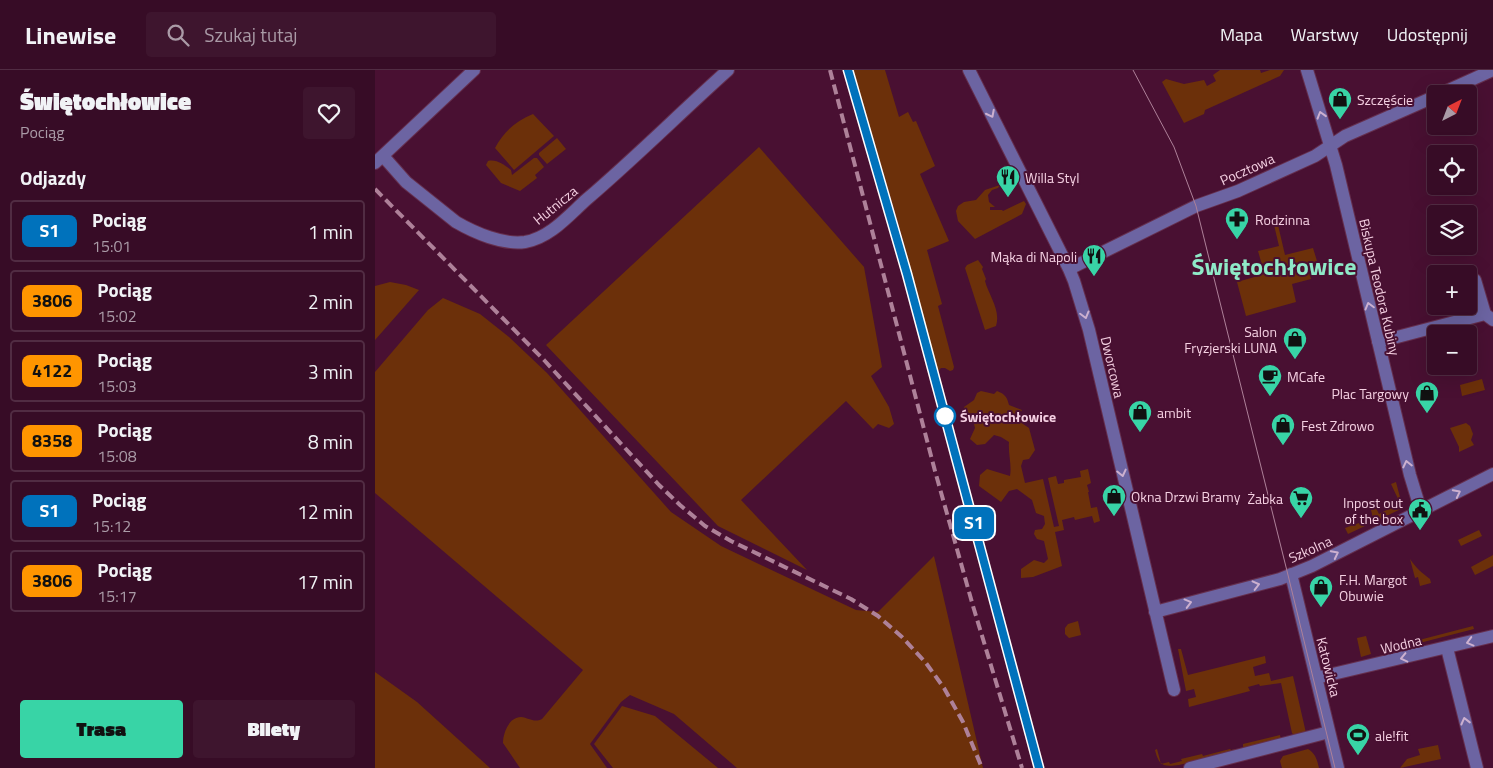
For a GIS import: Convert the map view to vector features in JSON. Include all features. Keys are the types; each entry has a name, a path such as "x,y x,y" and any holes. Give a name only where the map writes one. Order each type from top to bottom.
{"street":[{"path":"379,160 474,70"},
{"name":"Hutnicza","path":"379,160 457,222 502,241 525,242 539,238 553,229 613,177 727,70"},
{"name":"Dworcowa","path":"969,70 1074,281 1089,330 1173,690"},
{"name":"Biskupa Teodora Kubiny","path":"1307,70 1331,145 1412,482 1421,511"},
{"path":"1459,85 1488,71"},
{"name":"Pocztowa","path":"1069,269 1198,205 1238,191 1315,156 1345,136 1427,100"},
{"path":"1378,342 1489,317 1477,285"},
{"name":"Szkolna","path":"1155,612 1280,579 1312,566 1493,474"},
{"name":"Katowicka","path":"1291,574 1338,768"},
{"name":"Wodna","path":"1316,678 1493,636"},
{"path":"1447,648 1477,768"},
{"path":"1190,768 1329,732"}],"shaded area":[{"path":"853,70 885,70 899,117 908,112 913,122 916,121 935,166 920,174 949,241 927,250 942,304 938,306 954,367 950,371 941,368 937,372 903,240"},
{"path":"1220,70 1260,70 1261,73 1270,70 1284,70 1280,76 1205,110 1204,114 1184,123 1162,82 1166,79 1184,84 1204,80 1207,86 1216,81 1213,75"},
{"path":"533,114 554,136 514,170 495,148 502,136 511,127"},
{"path":"557,138 566,149 547,164 539,153"},
{"path":"759,147 864,267 882,367 871,376 889,407 894,424 889,428 878,424 873,429 846,401 741,500 807,570 718,526 546,345"},
{"path":"534,158 537,158 544,167 535,175 537,178 520,191 501,183 486,165 488,161 503,164 511,170 512,175"},
{"path":"1000,185 988,195 989,202 995,207 990,207 990,210 1003,211 1024,201 1026,204 1022,214 975,239 958,221 956,211 958,206 964,202 976,200 985,190"},
{"path":"1274,225 1278,225 1285,255 1313,248 1317,261 1308,264 1311,279 1292,284 1296,302 1246,316 1237,282 1258,276 1255,267 1262,265 1258,251 1279,246"},
{"path":"978,260 983,267 985,281 997,314 996,326 985,330 965,268 967,265"},
{"path":"390,282 419,290 375,340 375,286"},
{"path":"443,298 480,314 509,337 547,373 671,512 721,546 856,610 878,612 934,556 983,768 737,768 674,714 630,695 621,702 590,744 607,768 520,768 503,743 507,726 513,720 521,717 534,720 542,719 583,670 375,493 375,372 428,310"},
{"path":"1482,379 1485,390 1462,396 1460,385"},
{"path":"981,391 994,394 997,391 1000,392 1005,396 1009,405 1022,410 1019,415 1023,424 1029,428 1035,450 1029,459 1023,460 1021,466 1025,483 1043,479 1054,527 1059,526 1048,478 1056,476 1058,484 1064,483 1064,480 1081,477 1080,471 1088,469 1091,483 1087,485 1091,508 1097,507 1100,521 1094,523 1092,516 1075,520 1074,517 1062,520 1064,530 1055,532 1062,566 1033,577 1021,578 1021,569 1034,560 1044,563 1048,559 1044,541 1037,539 1034,534 1035,530 1042,529 1045,524 1044,516 1036,513 1032,500 1017,489 1009,491 1001,502 979,486 980,475 987,469 1010,476 1009,442 994,435 985,444 977,445 970,439 975,428 974,424 968,422 964,407 974,400 977,393"},
{"path":"1466,423 1470,426 1473,434 1471,440 1474,445 1459,452 1459,447 1450,428"},
{"path":"1396,482 1402,505 1401,509 1348,534 1345,528 1373,518 1371,510 1376,508 1379,514 1400,503 1391,484"},
{"path":"1479,530 1482,536 1461,546 1458,540"},
{"path":"1493,555 1493,566 1475,575 1471,567"},
{"path":"1410,559 1430,579 1431,583 1420,586 1418,577 1415,578"},
{"path":"1078,621 1081,635 1069,638 1065,634 1065,628 1068,624"},
{"path":"1473,626 1474,629 1396,649 1396,646"},
{"path":"1366,636 1371,654 1361,657 1357,638"},
{"path":"1178,649 1181,649 1188,675 1265,656 1266,663 1253,667 1255,676 1269,673 1271,681 1293,676 1306,733 1295,736 1292,733 1281,683 1260,686 1259,684 1248,687 1250,691 1189,707 1188,699 1196,697 1194,689 1186,691"},
{"path":"375,672 417,702 490,768 375,768"},
{"path":"622,706 655,716 718,768 613,768 594,744"},
{"path":"1280,735 1281,740 1179,765 1169,766 1162,764 1182,761 1181,759 1202,754 1203,756 1230,749 1243,748 1243,744"},
{"path":"1438,745 1441,759 1400,768 1407,759 1420,755 1418,749"},
{"path":"1157,749 1161,763 1155,750"},
{"path":"1308,749 1317,760 1319,768 1282,768 1280,761 1283,756"}],"tram line":[{"path":"1133,70 1174,147 1196,206 1335,768"}],"railway":[{"path":"830,70 935,471 1022,768"},
{"path":"848,70 905,267 1039,768"},
{"path":"375,189 544,360 659,485 680,505 705,526 731,541 851,599 878,616 902,637 926,663 944,688 963,722 982,768"}],"train":[{"name":"S1","path":"848,70 907,274 1039,768"}],"place":[{"name":"Szczęście","path":"1340,120"},
{"name":"Willa Styl","path":"1008,198"},
{"name":"Rodzinna","path":"1237,240"},
{"name":"Mąka di Napoli","path":"1094,277"},
{"name":"Salon Fryzjerski LUNA","path":"1295,360"},
{"name":"MCafe","path":"1270,397"},
{"name":"Plac Targowy","path":"1427,414"},
{"name":"Świętochłowice","path":"945,416"},
{"name":"ambit","path":"1140,433"},
{"name":"Fest Zdrowo","path":"1283,446"},
{"name":"Okna Drzwi Bramy","path":"1114,517"},
{"name":"Żabka","path":"1301,519"},
{"name":"Inpost out of the box","path":"1420,531"},
{"name":"F.H. Margot Obuwie","path":"1321,608"},
{"name":"ale!fit","path":"1358,756"}],"district":[{"name":"Świętochłowice","path":"1274,266"}]}
